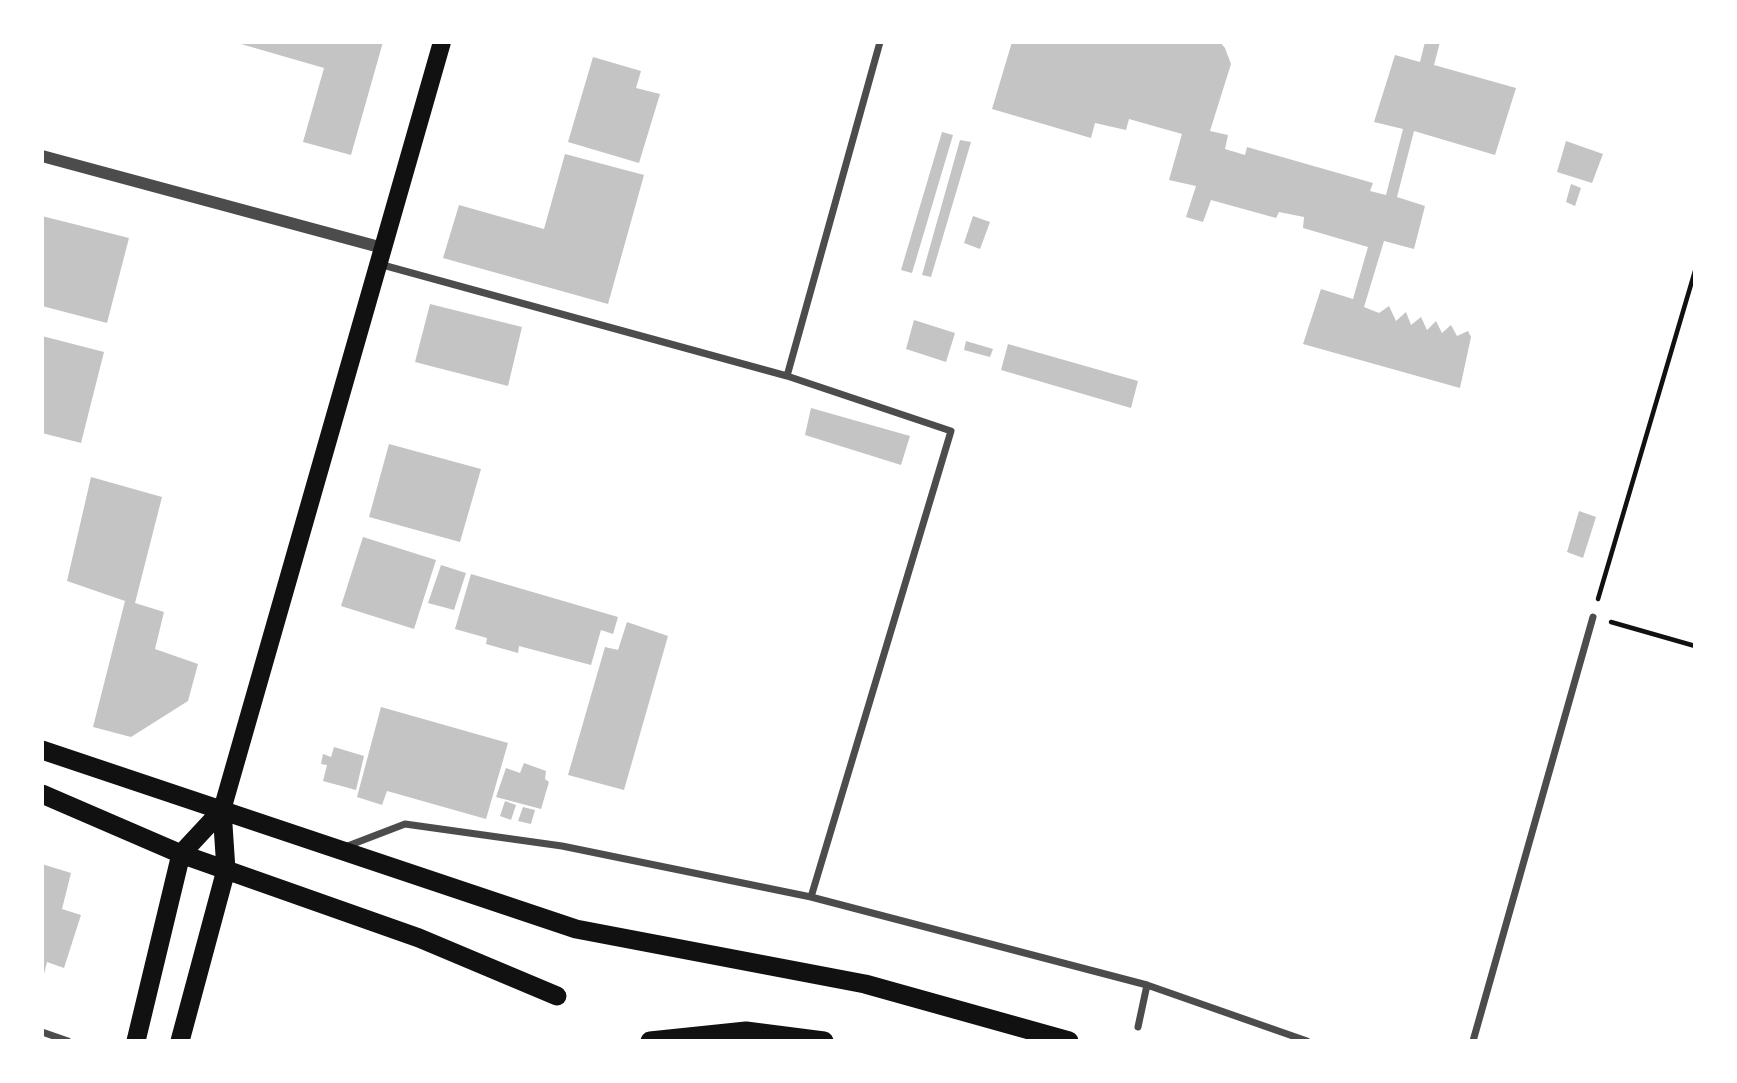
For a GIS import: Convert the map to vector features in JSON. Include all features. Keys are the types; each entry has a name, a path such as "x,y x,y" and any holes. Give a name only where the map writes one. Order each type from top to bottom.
{"highway":[{"path":"42,750 576,929 865,984 1069,1041"},
{"path":"42,794 181,854 419,938 557,996"},
{"path":"136,1041 181,854 222,810"},
{"path":"180,1041 226,870 222,810"},
{"path":"650,1041 746,1031 824,1041"}],"main road":[{"path":"222,810 442,42"}],"street":[{"path":"787,376 880,42"},
{"path":"42,156 787,376 951,431 811,897"},
{"path":"1473,1041 1593,617"},
{"path":"337,850 405,824 562,846 811,897 1147,985 1307,1041"},
{"path":"1138,1027 1147,985"},
{"path":"42,1032 68,1041"}],"path":[{"path":"1695,271 1593,617 1695,646"}],"building":[{"path":"234,42 383,42 351,155 303,142 324,68"},
{"path":"1012,42 1220,42 1231,64 1210,131 1228,135 1225,149 1245,155 1247,147 1373,183 1370,191 1386,195 1403,129 1374,122 1395,55 1420,62 1425,42 1440,42 1434,65 1516,88 1495,155 1414,131 1397,197 1425,206 1414,249 1384,241 1364,307 1379,313 1389,306 1396,321 1406,312 1411,325 1421,317 1427,330 1436,321 1442,333 1451,325 1457,336 1468,331 1471,337 1460,388 1303,344 1321,289 1353,299 1368,247 1303,228 1304,217 1279,212 1276,218 1211,200 1203,222 1186,217 1196,186 1169,180 1182,134 1129,119 1126,130 1095,123 1091,138 992,109"},
{"path":"593,57 641,71 636,88 660,94 639,163 568,142"},
{"path":"942,132 953,135 912,273 901,270"},
{"path":"960,140 971,142 931,277 922,275"},
{"path":"1566,141 1603,154 1592,183 1557,172"},
{"path":"565,154 644,175 608,304 443,258 459,205 544,229"},
{"path":"1571,184 1581,188 1575,206 1566,202"},
{"path":"42,216 129,238 107,323 42,306"},
{"path":"973,216 990,222 980,249 964,243"},
{"path":"430,304 522,327 508,386 415,362"},
{"path":"914,320 955,333 946,362 906,349"},
{"path":"42,336 104,352 81,443 42,433"},
{"path":"966,341 993,349 990,357 964,350"},
{"path":"1008,344 1138,381 1131,408 1001,370"},
{"path":"811,408 910,436 901,465 805,435"},
{"path":"389,444 481,469 460,542 369,517"},
{"path":"91,477 162,497 135,603 164,612 155,649 198,664 188,701 131,737 93,727 125,601 67,581"},
{"path":"1579,511 1596,517 1583,558 1567,552"},
{"path":"363,537 436,560 414,629 341,606"},
{"path":"441,565 466,573 454,610 428,603"},
{"path":"471,574 618,617 613,634 601,630 591,665 519,646 518,653 486,644 487,638 455,629"},
{"path":"627,622 668,636 624,790 568,775 605,647 618,650"},
{"path":"381,707 508,743 486,819 387,791 382,805 357,797"},
{"path":"334,747 364,756 356,790 323,781 327,765 321,764 323,754 331,757"},
{"path":"524,763 546,771 545,779 549,782 541,809 496,797 506,768 520,773"},
{"path":"505,801 516,805 511,820 500,816"},
{"path":"523,807 535,810 531,824 518,821"},
{"path":"42,864 71,873 62,909 81,915 64,968 47,962 43,978"}]}
